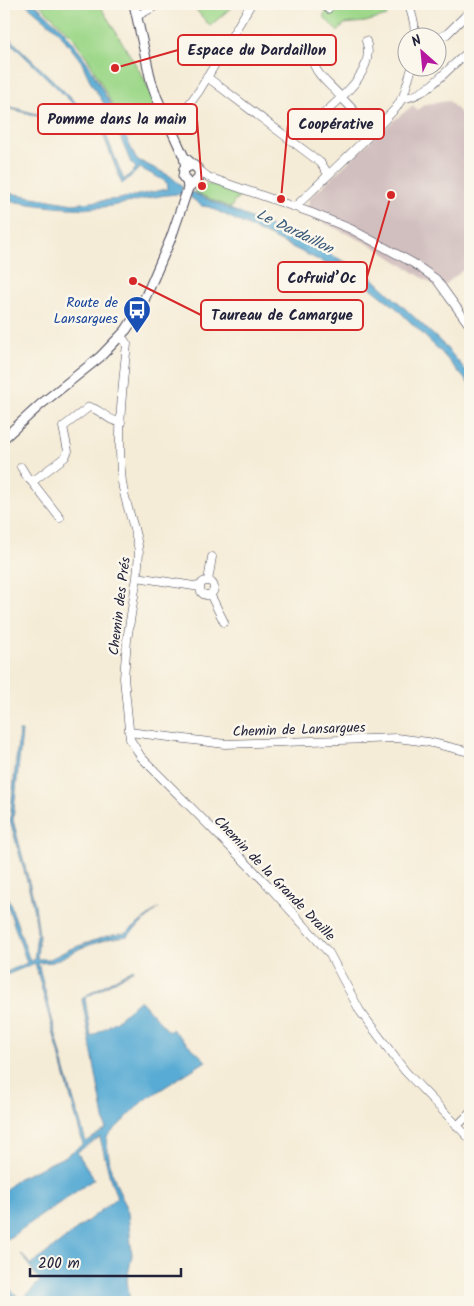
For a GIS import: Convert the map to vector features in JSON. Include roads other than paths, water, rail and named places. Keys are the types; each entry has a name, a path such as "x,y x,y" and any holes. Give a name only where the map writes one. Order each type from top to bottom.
{"main road":[{"path":"4,438 100,357 121,336 141,308 171,238 194,177 184,157 172,123 157,98 151,81 134,4"}],"street":[{"path":"137,16 159,4"},
{"path":"172,123 189,106 251,4"},
{"path":"409,4 414,28"},
{"path":"446,34 465,16 470,15"},
{"path":"310,122 318,119 352,88 362,73 368,50 366,41"},
{"path":"310,49 314,65 322,78 373,132"},
{"path":"401,99 415,96 429,87 470,51"},
{"path":"207,77 323,164 328,174"},
{"path":"295,207 396,108 405,91 409,78"},
{"path":"405,91 415,96"},
{"path":"194,177 295,207 351,229 426,271 436,279 470,326"},
{"name":"Chemin des Prés","path":"121,336 127,344 121,422 122,483 138,542 137,577 125,665 129,732"},
{"path":"32,482 67,455 68,449 63,427 87,408 94,408 111,420 121,422"},
{"path":"21,467 60,518"},
{"path":"208,581 212,557"},
{"path":"137,577 200,588"},
{"path":"200,588 202,584 208,581"},
{"path":"200,588 204,595 210,594 214,587 208,581"},
{"path":"210,594 224,622"},
{"name":"Chemin de Lansargues","path":"129,732 225,744 397,738 428,742 470,752"},
{"name":"Chemin de la Grande Draille","path":"129,732 130,739 141,757 265,882 329,953 360,1011 406,1070 470,1140"},
{"path":"457,1126 470,1113"}],"water":[{"path":"26,4 35,4 63,30 87,62 112,107 136,159 170,176 182,186 182,194 90,208 53,207 4,200 4,192 73,204 119,199 167,189 168,185 165,181 140,168 122,184 103,134 4,107 4,105 100,130 4,36 4,33 104,130 124,180 136,168 131,163 110,113 92,85 81,61 58,31"},
{"path":"191,192 303,241 366,272 443,344 470,375 470,385 441,352 394,306 362,281 209,207 202,206 190,197"},
{"path":"19,731 22,731 13,820 35,905 39,935 37,959 50,959 70,949 107,936 126,933 159,908 127,936 108,939 81,948 53,962 38,963 65,1071 86,1142 106,1129 82,999 87,995 133,969 85,998 91,1037 115,1022 140,1000 169,1032 172,1029 206,1061 143,1101 106,1138 111,1170 128,1213 132,1255 127,1280 130,1302 18,1302 4,1289 4,1284 22,1300 40,1281 21,1254 31,1265 117,1198 100,1137 77,1152 94,1179 6,1240 4,1237 4,1191 17,1179 66,1156 83,1144 35,963 4,976 4,973 27,963 4,895 4,886 30,961 34,960 37,933 30,892 10,820"}],"place":[{"name":"Espace du Dardaillon","path":"115,68"},
{"name":"Pomme dans la main","path":"202,186"},
{"name":"Cofruid’Oc","path":"391,195"},
{"name":"Coopérative","path":"281,199"},
{"name":"Taureau de Camargue","path":"133,281"},
{"name":"Route de Lansargues","path":"137,334"}],"water label":[{"name":"Le Dardaillon","path":"295,231"}]}
